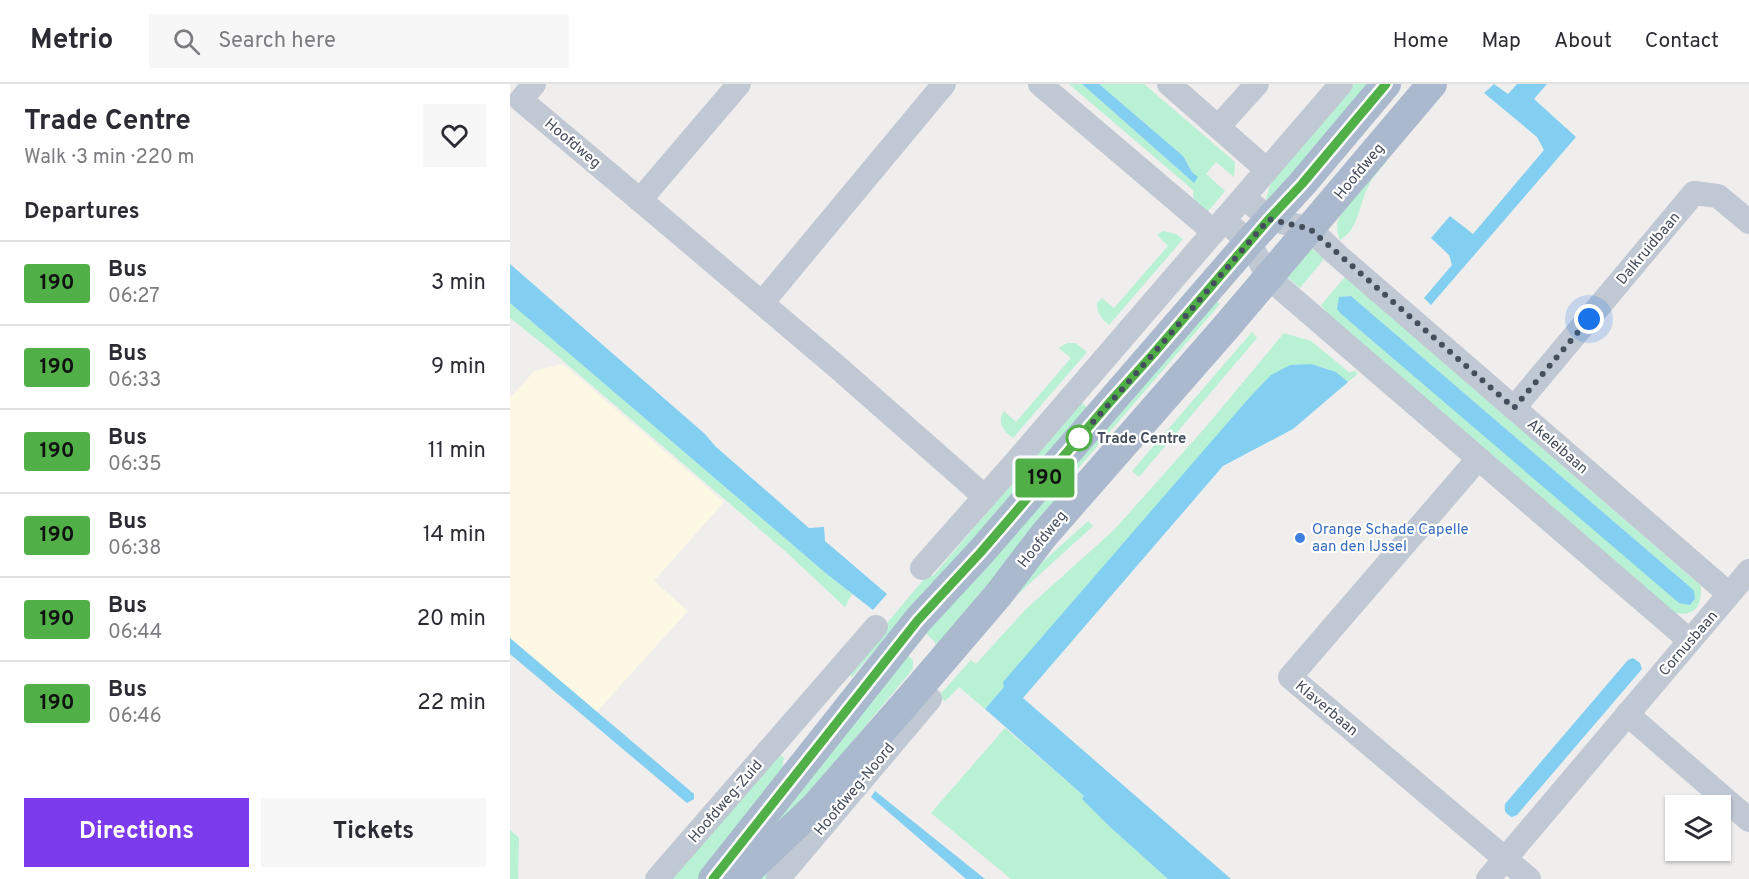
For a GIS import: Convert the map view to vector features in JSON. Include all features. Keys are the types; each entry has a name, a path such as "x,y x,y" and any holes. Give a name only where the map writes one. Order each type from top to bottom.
{"main road":[{"path":"713,879 836,723 889,635 918,620 981,552 1269,219 1302,184 1386,84"},
{"name":"Hoofdweg","path":"738,879 814,808 921,698 1044,535 1269,278 1432,84"},
{"path":"889,635 922,648 926,656 923,665 912,678 921,698"}],"street":[{"name":"Hoofdweg","path":"534,84 521,100 762,303 985,497"},
{"path":"640,200 739,84"},
{"path":"762,303 944,84"},
{"path":"1040,84 1219,226 1249,242 1269,278 1689,640"},
{"path":"1169,84 1267,170"},
{"path":"1218,127 1257,84"},
{"path":"922,568 1341,84"},
{"name":"Dalkruidbaan","path":"1514,408 1694,194 1718,196 1749,222"},
{"path":"1244,197 1269,219"},
{"name":"Akeleibaan","path":"1269,219 1310,229 1730,594"},
{"name":"Klaverbaan","path":"1478,459 1290,677 1529,879"},
{"name":"Cornusbaan","path":"1488,879 1749,571"},
{"name":"Hoofdweg-Zuid","path":"657,879 793,723 889,635"},
{"name":"Hoofdweg-Noord","path":"778,879 921,698"},
{"path":"1627,714 1749,820"},
{"path":"800,769 793,723 804,721 836,723"}],"shaded area":[{"path":"563,364 724,502 654,581 688,611 593,716 510,646 510,398 534,371"}],"green space":[{"path":"1069,84 1082,84 1194,183 1192,172 1183,156 1099,84 1144,84 1235,162 1234,177 1216,162 1206,174 1225,191 1205,215 1194,205 1193,190"},
{"path":"1354,84 1373,84 1268,202 1266,199 1271,182 1276,175"},
{"path":"1384,159 1387,161 1369,185 1351,230 1340,240 1337,226 1339,219 1357,191"},
{"path":"1163,231 1176,234 1183,239 1109,325 1100,315 1097,303 1102,298 1114,308 1168,246 1157,235"},
{"path":"1311,247 1324,259 1300,288 1286,276"},
{"path":"1345,277 1701,586 1700,600 1695,610 1685,614 1670,612 1341,331 1321,305","holes":["1344,296 1351,296 1689,586 1695,599 1690,605"]},
{"path":"1215,300 1220,304 1069,479 1044,522 937,648 925,632"},
{"path":"510,303 852,594 845,607 785,551 510,318"},
{"path":"1252,332 1257,338 1139,477 1132,471"},
{"path":"1284,333 1311,341 1349,372 1355,371 1358,374 1348,382 1334,372 1321,367 1290,365 985,709 959,687 945,701 942,699 937,704 934,701 971,660 976,664 1025,610 1114,530 1204,429"},
{"path":"1067,343 1075,343 1087,352 1013,438 1004,430 1001,423 1004,411 1016,422 1071,358 1059,348"},
{"path":"1081,402 1091,411 852,677 846,672 929,573 933,576"},
{"path":"1088,521 1093,526 1016,596 770,879 747,879 1024,579"},
{"path":"907,655 913,660 913,669 816,785 796,816 738,858"},
{"path":"1005,728 1084,796 1083,799 1110,827 1168,879 1011,879 931,813"},
{"path":"779,754 785,759 783,769 706,879 669,879"},
{"path":"510,830 519,838 518,879 510,879"}],"water":[{"path":"1082,84 1099,84 1183,156 1192,172 1198,177 1194,183"},
{"path":"1494,84 1508,94 1517,84 1547,84 1534,99 1576,137 1431,305 1424,298 1452,265 1449,255 1431,238 1450,216 1473,234 1544,150 1537,137 1484,93"},
{"path":"510,264 809,528 824,527 825,541 887,594 873,610 828,575 510,303"},
{"path":"1351,296 1689,586 1694,591 1695,599 1690,605 1679,603 1340,313 1337,309 1339,297"},
{"path":"1311,364 1336,372 1348,382 1293,429 1223,466 1023,698 1231,879 1168,879 1110,827 1082,799 1084,796 985,709 1004,687 1003,682 1249,398 1271,375 1290,365"},
{"path":"510,638 694,794 694,799 687,803 510,654"},
{"path":"1633,658 1640,663 1642,669 1517,815 1512,817 1508,815 1505,804 1628,660"},
{"path":"875,791 985,879 966,879 871,797"}],"bus line":[{"name":"190","path":"713,879 918,620 981,552 1269,219 1302,184 1386,84"}],"place":[{"name":"Trade Centre","path":"1079,438"},
{"name":"Orange Schade Capelle aan den IJssel","path":"1300,538"}],"route":[{"path":"1079,438 1269,219 1310,229 1514,408 1589,319"}]}
